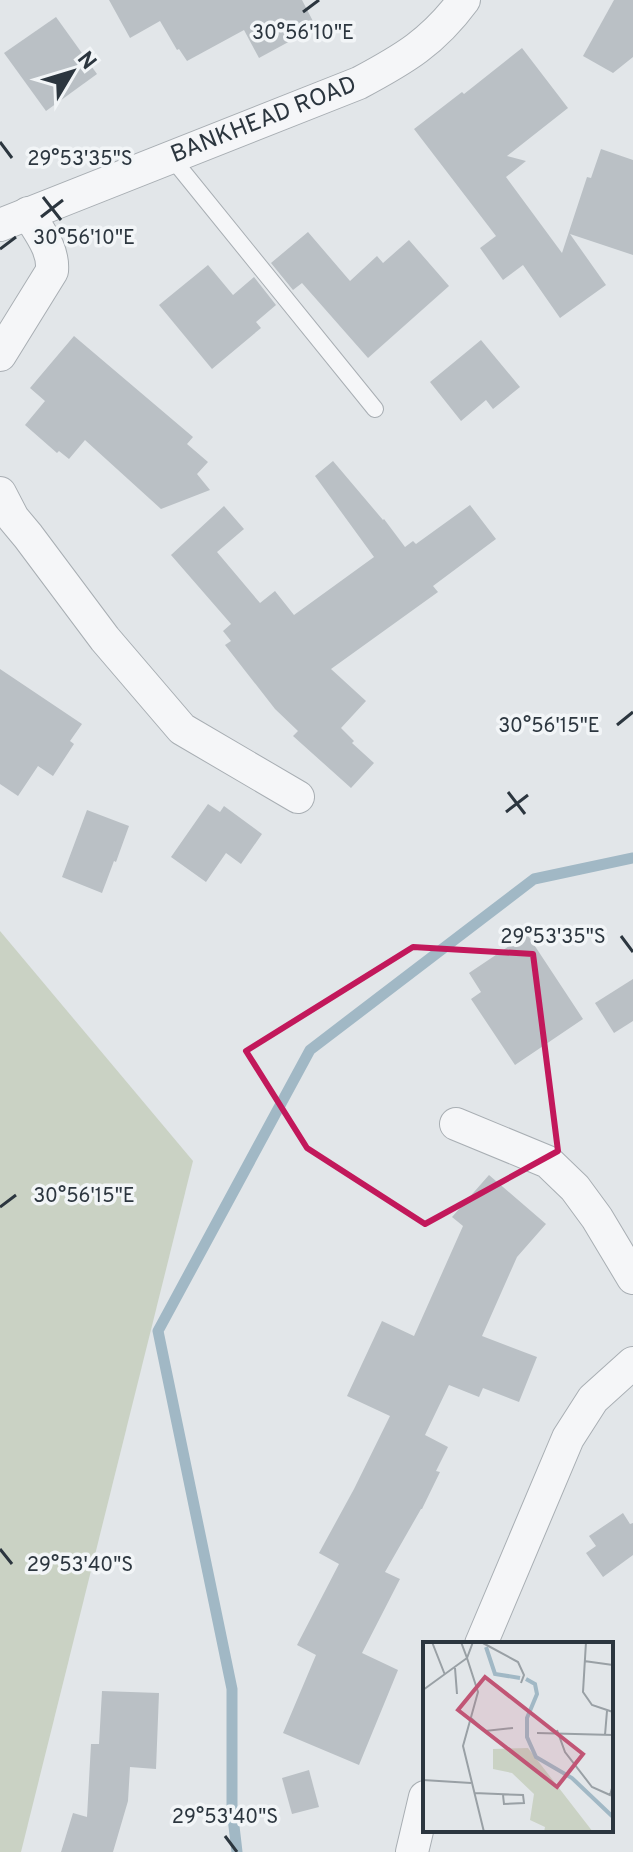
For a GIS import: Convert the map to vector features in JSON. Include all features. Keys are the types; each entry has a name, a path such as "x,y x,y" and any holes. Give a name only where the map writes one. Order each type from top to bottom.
{"street":[{"name":"BANKHEAD ROAD","path":"14,219 359,83 423,46 464,0"},
{"path":"0,355 52,271 53,262 51,252 14,219"},
{"path":"0,493 13,518 105,639 182,729 298,797"},
{"path":"456,1124 548,1162 575,1188 597,1218 633,1278"},
{"path":"482,1642 568,1438 593,1399 633,1363"},
{"path":"412,1852 423,1805"}],"lane":[{"path":"171,157 375,409"}],"highlighted area":[{"path":"413,947 533,954 558,1151 425,1224 307,1148 246,1051"}],"shaded area":[{"path":"0,931 193,1161 21,1852 0,1852"}],"building":[{"path":"109,0 302,0 316,27 259,58 244,30 187,61 160,21 130,38"},
{"path":"614,0 633,0 633,57 613,73 583,56"},
{"path":"56,17 97,74 46,111 4,53"},
{"path":"522,48 568,108 507,156 526,161 506,177 562,253 587,177 591,178 601,149 633,160 633,255 570,234 606,285 560,318 523,265 503,280 480,248 496,236 414,129"},
{"path":"308,232 350,281 377,256 383,263 409,240 449,286 368,358 302,283 293,290 271,263"},
{"path":"208,265 233,295 254,277 276,305 256,322 261,328 212,369 159,305"},
{"path":"74,336 193,437 187,444 208,462 197,474 210,490 161,509 85,440 69,459 59,451 57,453 25,425 45,401 30,388"},
{"path":"481,340 520,387 493,409 486,400 461,421 430,382"},
{"path":"333,461 405,547 413,541 416,544 470,505 496,539 433,586 438,592 331,669 366,701 341,728 374,763 351,788 293,736 298,731 275,709 225,645 231,641 223,631 231,624 171,555 224,506 244,529 217,552 260,603 275,591 294,615 374,557 315,476"},
{"path":"0,669 82,724 70,741 74,744 53,776 38,766 18,796 0,784"},
{"path":"208,804 220,812 224,806 262,834 241,864 226,853 206,882 171,857"},
{"path":"87,810 129,826 102,893 62,877"},
{"path":"527,934 583,1019 515,1065 471,999 481,992 469,973"},
{"path":"633,979 633,1021 614,1033 595,1003"},
{"path":"489,1175 546,1224 517,1257 482,1336 537,1357 519,1402 483,1388 479,1397 449,1385 425,1435 448,1447 422,1509 385,1572 400,1579 362,1653 398,1670 359,1765 283,1733 316,1655 297,1645 339,1564 319,1553 390,1416 347,1396 382,1321 414,1336 463,1226 452,1217"},
{"path":"623,1513 630,1524 633,1523 633,1555 603,1577 586,1553 596,1546 589,1536"},
{"path":"102,1691 159,1693 156,1769 130,1767 128,1801 113,1852 61,1852 73,1813 87,1817 91,1744 99,1744"},
{"path":"309,1770 319,1807 292,1814 282,1778"}],"waterway":[{"path":"237,1852 232,1809 232,1689 158,1331 310,1050 534,879 633,858"}]}
